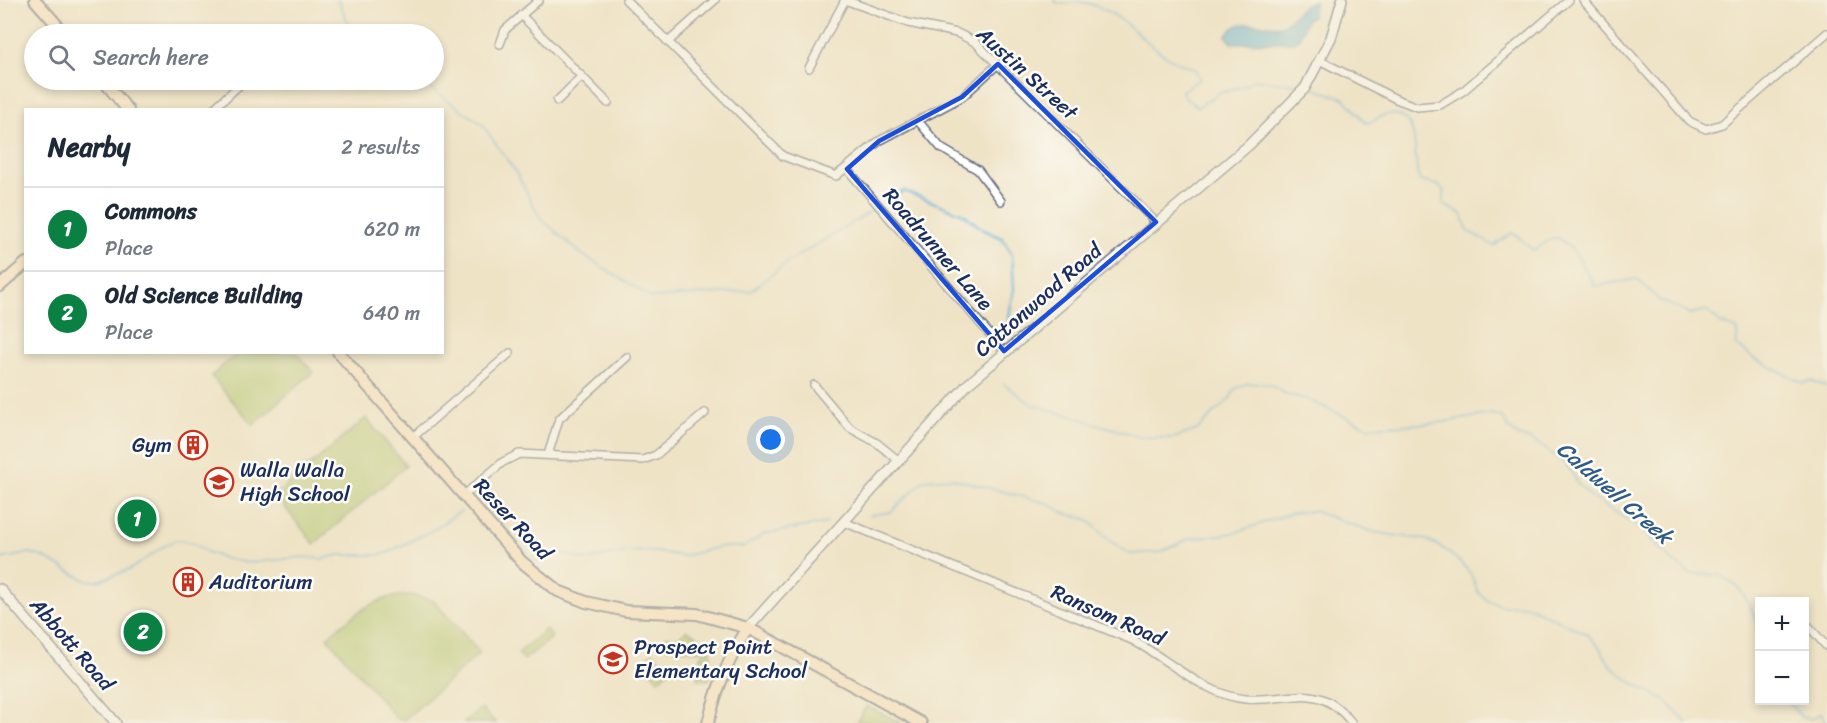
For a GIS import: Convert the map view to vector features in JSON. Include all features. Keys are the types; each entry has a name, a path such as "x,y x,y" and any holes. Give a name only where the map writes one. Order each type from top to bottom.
{"main road":[{"path":"35,0 56,24"},
{"path":"111,90 126,108"},
{"path":"0,286 24,265"},
{"name":"Reser Road","path":"340,354 522,562 558,591 604,608 697,614 748,628 921,723"},
{"path":"708,723 718,685 729,657 748,628"}],"street":[{"path":"500,44 505,30 538,0"},
{"path":"626,0 783,156 836,176 879,141 962,97 998,64"},
{"path":"668,42 715,0"},
{"path":"809,68 845,0"},
{"name":"Austin Street","path":"845,0 908,23 957,33 975,42 1156,222"},
{"name":"Cottonwood Road","path":"748,628 967,385 1004,351 1248,145 1305,88 1331,38 1342,0"},
{"path":"1321,61 1396,99 1417,107 1440,105 1463,91 1569,0"},
{"path":"1583,0 1689,121 1706,129 1722,124 1827,33"},
{"path":"521,15 608,103"},
{"path":"557,100 582,76"},
{"path":"214,108 234,90"},
{"path":"918,121 941,148 978,170 1001,201"},
{"name":"Roadrunner Lane","path":"847,169 1004,351"},
{"path":"413,437 510,353"},
{"path":"548,455 559,419 627,357"},
{"path":"814,385 850,428 877,443 899,461"},
{"path":"464,495 503,462 519,454 643,460 656,455 705,413"},
{"name":"Ransom Road","path":"844,522 1132,640 1159,654 1205,686 1224,695 1246,699 1308,695 1328,699 1352,723"},
{"name":"Abbott Road","path":"0,589 113,722"},
{"path":"1809,627 1827,647"}],"highlighted area":[{"path":"998,64 1156,222 1004,351 847,169 879,141 962,97"}],"green space":[{"path":"237,354 297,354 313,372 253,425 211,376"},
{"path":"366,418 406,466 314,544 275,495"},
{"path":"412,595 434,601 480,653 404,720 397,719 327,637 356,614 376,602 387,598"},
{"path":"546,629 552,637 524,660 518,653"},
{"path":"687,630 704,640 703,649 698,651 665,647 666,636 678,637"},
{"path":"704,649 711,649 709,680 697,679 698,673 693,672 695,664 701,665 700,656 703,656"},
{"path":"653,652 669,671 658,680 642,662"},
{"path":"866,706 902,723 856,723"},
{"path":"481,708 496,723 464,723"}],"water":[{"path":"1315,0 1312,17 1307,19 1299,39 1294,42 1232,43 1226,36 1232,29 1245,23 1284,25 1304,5"}],"waterway":[{"name":"Caldwell Creek","path":"338,0 349,24"},
{"path":"1054,0 1059,4 1087,3 1103,9 1130,26 1165,55 1178,63 1194,68 1200,79 1182,91 1185,98 1198,107 1219,93 1244,86 1255,79 1301,85"},
{"path":"1314,89 1344,98 1366,123 1384,115 1402,117 1412,131 1420,181 1438,185 1444,191 1444,205 1462,214 1468,231 1494,246 1511,233 1534,250 1552,238 1559,238 1574,251 1595,286 1637,279 1659,300 1690,314 1707,310 1720,323 1738,330 1736,345 1755,359 1803,383 1811,381 1827,387"},
{"name":"Caldwell Creek","path":"433,90 482,124 517,174 540,218 580,253 652,298 751,291 785,264 873,210"},
{"name":"Caldwell Creek","path":"884,202 904,191 964,214 982,229 1002,238 1012,254 1014,290 1007,327"},
{"name":"Caldwell Creek","path":"1004,384 1031,404 1141,437 1174,438 1197,430 1230,398 1235,389 1248,383 1268,384 1288,395 1306,399 1368,427 1438,423 1493,414 1503,418 1518,436 1534,441 1558,458 1571,470 1577,483 1591,497 1641,528 1673,562 1692,574 1720,575 1737,586 1755,618"},
{"path":"870,515 891,512 924,480 951,478 1047,503 1064,513 1087,519 1109,540 1130,554 1161,552 1188,539 1234,533 1292,513 1313,511 1373,532 1427,540 1444,549 1460,562 1471,574 1478,592 1488,601 1503,606 1525,605 1587,634 1601,649 1610,665 1631,682 1665,700 1687,723"},
{"path":"483,508 490,509 521,548 537,561 559,552 586,560 626,552 648,551 684,556 719,547 744,547 764,534 827,523"},
{"path":"0,559 30,553 43,557 85,580 98,581 131,569 167,544 177,540 193,543 207,552 226,559 248,563 303,557 322,559 339,555 377,555 387,553 429,532 461,511"},
{"name":"Caldwell Creek","path":"1791,705 1801,717 1812,719 1821,713 1827,723"}],"place":[{"name":"Gym","path":"193,445"},
{"name":"Walla Walla High School","path":"219,482"},
{"name":"Commons","path":"137,519"},
{"name":"Auditorium","path":"188,582"},
{"name":"Old Science Building","path":"143,632"},
{"name":"Prospect Point Elementary School","path":"613,659"}]}
